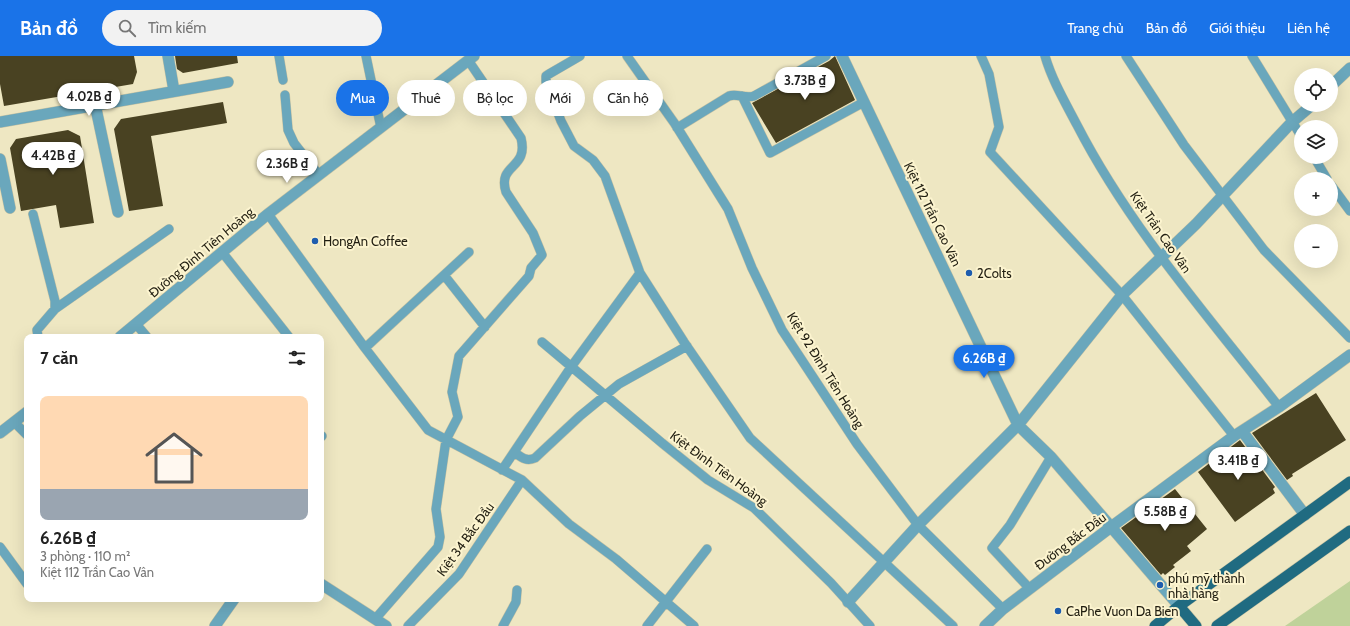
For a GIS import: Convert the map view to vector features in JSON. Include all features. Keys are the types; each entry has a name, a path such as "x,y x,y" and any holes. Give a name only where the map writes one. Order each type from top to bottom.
{"main road":[{"path":"1155,626 1178,606 1350,482"},
{"path":"1217,626 1350,531"},
{"path":"1178,606 1196,626"}],"street":[{"path":"168,56 174,90"},
{"name":"Kiệt 112 Trần Cao Vân","path":"842,56 1018,425 1051,456 1178,606"},
{"name":"Đường Đinh Tiên Hoàng","path":"124,334 268,214 381,128 470,57"},
{"path":"1338,79 1350,68"},
{"path":"0,122 174,90 228,82"},
{"path":"95,104 118,212"},
{"path":"848,602 918,525 1018,425 1122,295 1162,258 1292,122 1304,112"},
{"path":"0,159 10,208"},
{"name":"Đường Bắc Đẩu","path":"985,626 1004,609 1111,527 1238,434 1280,407 1350,355"},
{"path":"0,434 24,414"},
{"path":"1238,434 1304,515"},
{"path":"324,586 376,618 386,626"},
{"path":"214,626 232,602"}],"lane":[{"path":"279,56 283,80"},
{"path":"366,56 381,128"},
{"path":"580,56 548,74 546,76 546,82 561,121 574,146 593,160 605,176 640,273 687,346 750,438 953,626"},
{"name":"Kiệt 92 Đinh Tiên Hoàng","path":"627,56 678,128 728,209 752,268 782,330 857,444 918,525 1004,609"},
{"path":"678,128 729,96 734,94 748,98 754,96 826,56"},
{"path":"981,56 989,74 999,127 990,152 1122,295 1238,434"},
{"name":"Kiệt Trần Cao Vân","path":"1045,56 1050,74 1092,155 1162,258 1280,407"},
{"path":"1126,56 1184,145 1264,250 1350,338"},
{"path":"1252,56 1294,125"},
{"path":"376,618 438,547 440,537 436,508 446,440 458,417 452,392 459,356 529,276 531,268 542,255 533,233 506,192 504,186 506,174 521,158 523,152 521,138 470,57"},
{"path":"285,95 290,137 319,175"},
{"path":"742,96 770,153 864,102"},
{"path":"1338,196 1350,211"},
{"path":"33,214 55,300 55,309"},
{"path":"268,214 365,348 428,430 522,480 570,524 666,600 694,626"},
{"path":"38,334 37,330 55,309 169,228"},
{"path":"222,252 287,334"},
{"path":"365,348 469,252"},
{"path":"502,470 571,367 640,273"},
{"path":"444,275 485,327"},
{"path":"136,324 144,334"},
{"name":"Kiệt Đinh Tiên Hoàng","path":"542,342 708,480 754,508 831,583 870,626"},
{"path":"514,452 526,460 530,461 535,458 605,395 633,375 687,346"},
{"path":"14,422 24,432"},
{"path":"1030,589 992,548 1010,525 1051,456"},
{"name":"Kiệt 34 Bắc Đẩu","path":"408,626 459,574 522,480"},
{"path":"0,547 24,580"},
{"path":"647,626 707,549"},
{"path":"503,626 516,602 517,590"}],"green space":[{"path":"1350,581 1350,626 1285,626"}],"building":[{"path":"0,56 134,56 137,72 133,84 4,106 0,84"},
{"path":"175,56 237,56 238,63 183,73 177,69"},
{"path":"835,56 855,100 776,143 752,103 829,61"},
{"path":"223,102 227,123 151,136 163,206 129,211 114,129 121,119"},
{"path":"68,130 80,136 94,223 60,228 56,205 21,211 10,148 16,139"},
{"path":"1316,393 1346,440 1292,474 1293,476 1287,480 1252,433"},
{"path":"1240,440 1275,487 1273,489 1275,493 1235,522 1198,472"},
{"path":"1175,489 1207,529 1187,546 1191,551 1173,565 1175,567 1165,575 1163,573 1161,575 1121,528"}],"place":[{"name":"HongAn Coffee","path":"315,241"},
{"name":"2Colts","path":"969,273"},
{"name":"phú mỹ thành nhà hàng","path":"1160,585"},
{"name":"CaPhe Vuon Da Bien","path":"1058,611"}]}
